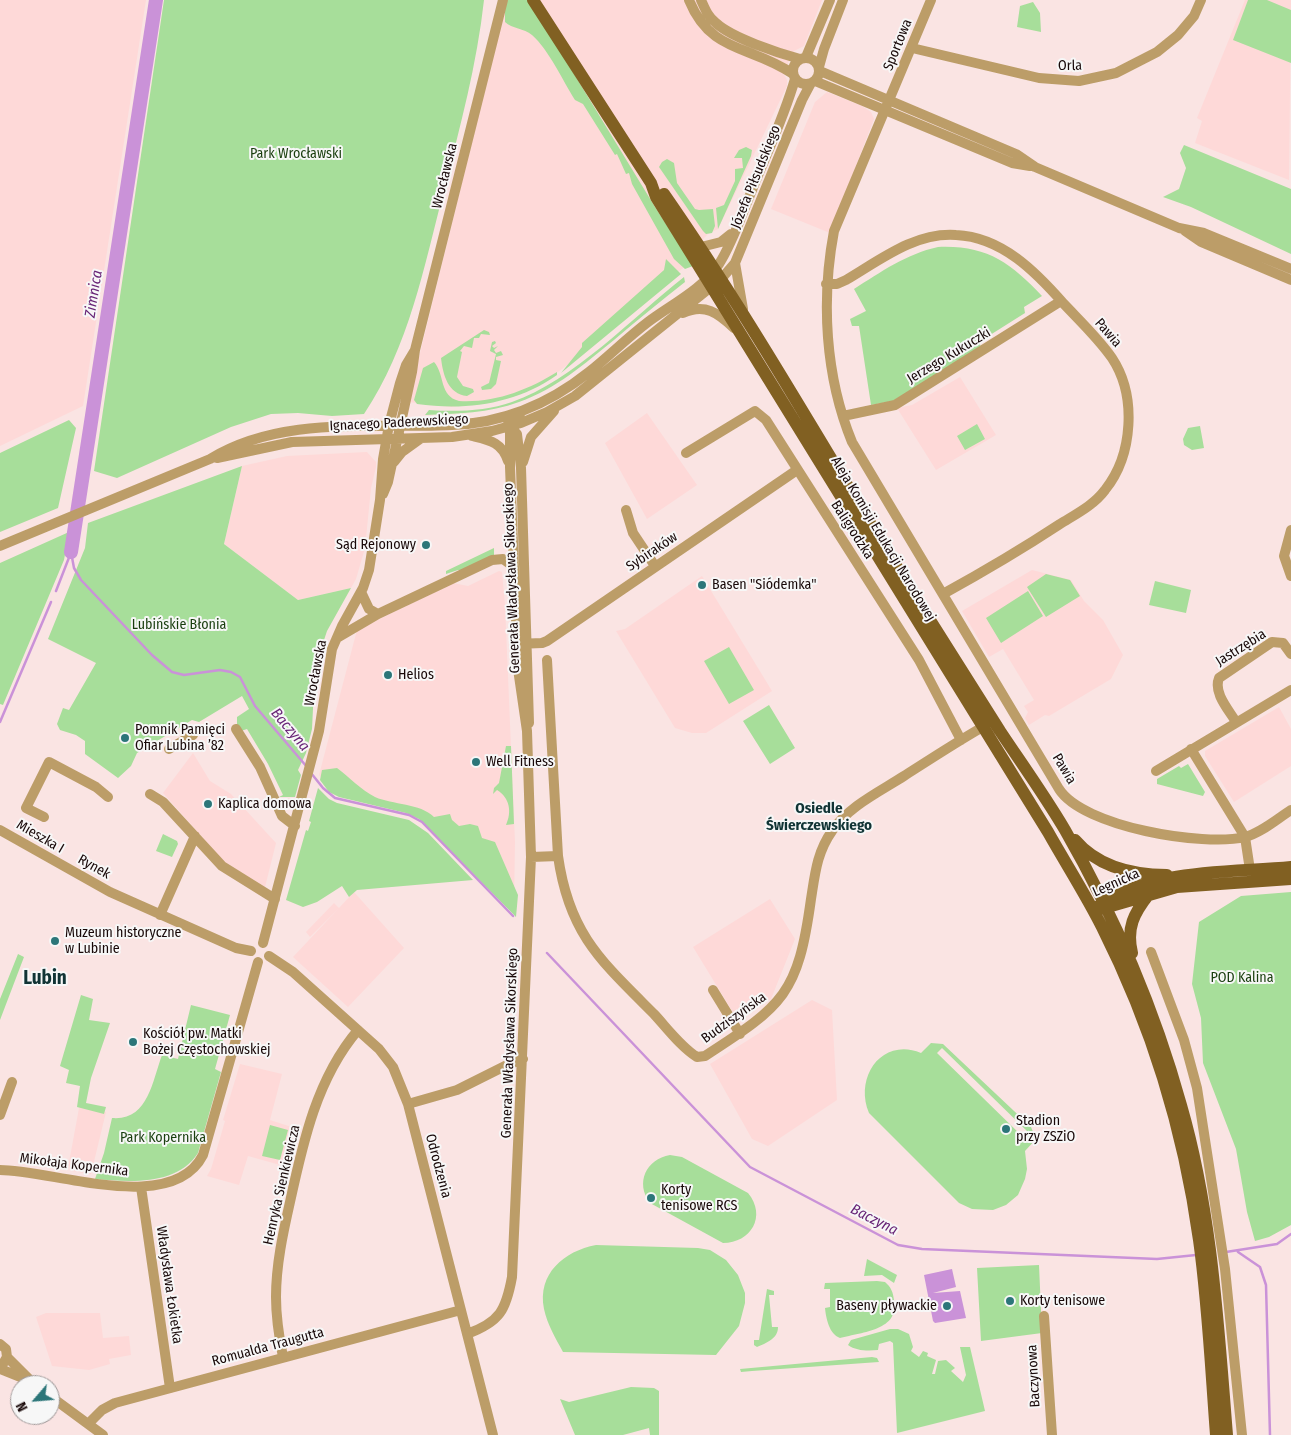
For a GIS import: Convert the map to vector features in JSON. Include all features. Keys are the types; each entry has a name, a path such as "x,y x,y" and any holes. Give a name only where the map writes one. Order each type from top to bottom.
{"main road":[{"name":"Aleja Komisji Edukacji Narodowej","path":"533,0 545,15"},
{"name":"Aleja Komisji Edukacji Narodowej","path":"537,0 651,182 656,196 981,728 1048,832 1102,907"},
{"name":"Aleja Komisji Edukacji Narodowej","path":"651,182 663,193 719,273 912,591 1063,826"},
{"path":"1063,826 1088,852 1104,863 1123,870 1151,875 1192,874"},
{"path":"1063,826 1136,972 1182,1107 1209,1236 1214,1270 1227,1435"},
{"name":"Legnicka","path":"1102,907 1141,886 1192,874 1291,867"},
{"name":"Legnicka","path":"1102,907 1177,888 1291,878"},
{"path":"1136,972 1129,932 1134,913 1150,894"},
{"path":"1102,907 1127,982 1156,1059 1181,1148 1209,1236"},
{"path":"1214,1270 1216,1435"}],"street":[{"path":"689,0 698,20 713,35 781,66 802,84 813,82 888,105 1016,154 1035,167 1182,229 1204,233 1291,269"},
{"path":"701,0 711,18 725,30 780,53 814,60 819,69 888,105"},
{"path":"794,76 795,63 803,58 830,0"},
{"path":"813,82 819,69 825,45 844,0"},
{"name":"Sportowa","path":"888,105 931,0"},
{"name":"Orla","path":"912,48 1039,78 1080,81 1116,73 1157,52 1178,35 1194,16 1201,0"},
{"name":"Wrocławska","path":"263,943 311,766 319,731 329,660 336,638 361,592 373,550 380,500 382,463 392,438 412,372 415,350 500,3"},
{"name":"Józefa Piłsudskiego","path":"719,273 794,76"},
{"name":"Józefa Piłsudskiego","path":"719,273 735,263 802,100 813,82"},
{"name":"Pawia","path":"888,105 834,231 826,284 829,347 843,416 857,452 1059,789 1069,801 1098,817 1152,831 1208,841 1245,837"},
{"path":"1182,229 1200,242 1291,280"},
{"path":"701,247 721,242 735,230"},
{"name":"Pawia","path":"826,284 837,284 846,280 922,238 955,234 981,239 1007,252 1032,269 1112,358 1123,384 1129,424 1125,450 1116,473 1104,491 1090,505 1037,539 943,594"},
{"path":"735,263 739,296 748,321"},
{"name":"Ignacego Paderewskiego","path":"210,459 292,442 392,438 420,439 467,435 511,426 558,406 600,377 675,317 719,273"},
{"name":"Ignacego Paderewskiego","path":"0,546 210,459 235,445 289,432 395,425 464,425 521,412 553,397 577,381 640,328 685,296 709,283"},
{"name":"Jerzego Kukuczki","path":"843,416 895,405 1062,301"},
{"path":"675,317 697,309 713,311 740,334"},
{"path":"521,468 531,437 558,406"},
{"name":"Baligrodzka","path":"686,453 755,411 766,420 919,660 961,740"},
{"path":"499,418 511,426 521,412"},
{"name":"Generała Władysława Sikorskiego","path":"468,1334 493,1322 505,1306 509,1294 512,1277 523,1059 532,857 527,731 530,714 514,567 510,467 511,426"},
{"name":"Generała Władysława Sikorskiego","path":"511,426 517,434 521,468 522,644"},
{"path":"467,435 497,444 504,451 510,467"},
{"name":"Wrocławska","path":"380,500 388,482 392,464 392,438"},
{"path":"392,464 402,452 420,439"},
{"name":"Sybiraków","path":"522,644 547,641 798,470"},
{"path":"626,510 633,533 655,566"},
{"path":"1291,530 1286,541 1284,556 1291,576"},
{"path":"336,638 435,586 497,558 503,559 514,567"},
{"path":"361,592 369,609 375,616"},
{"path":"348,615 375,616"},
{"name":"Jastrzębia","path":"1236,722 1219,693 1217,687 1219,678 1272,642 1283,643 1291,654"},
{"name":"Budziszyńska","path":"547,660 558,856 567,900 580,931 592,950 697,1057 705,1056 740,1034 778,1003 792,981 799,964 805,938 818,856 832,831 849,811 981,728"},
{"path":"1156,771 1291,690"},
{"path":"236,729 260,767 282,816 295,826"},
{"path":"169,749 193,735"},
{"path":"1192,749 1245,837 1250,870"},
{"path":"44,817 26,808 49,762 96,787 108,797"},
{"path":"150,794 163,802 222,866 275,898"},
{"path":"1245,837 1291,810"},
{"name":"Mieszka I","path":"0,830 66,867"},
{"path":"195,836 160,915 236,948 251,951"},
{"path":"532,857 558,856"},
{"name":"Rynek","path":"66,867 110,892 160,915"},
{"path":"263,943 268,947 269,956 265,961 258,962 254,959 251,951 254,945 263,943"},
{"path":"1151,952 1191,1064 1209,1236"},
{"name":"Odrodzenia","path":"269,956 293,972 379,1049 394,1067 408,1104 494,1435"},
{"name":"Mikołaja Kopernika","path":"0,1170 21,1171 110,1185 141,1186 163,1183 186,1175 198,1164 204,1155 258,962"},
{"path":"713,990 740,1034"},
{"name":"Henryka Sienkiewicza","path":"283,1357 278,1328 277,1280 282,1238 300,1156 322,1087 342,1049 358,1030"},
{"path":"408,1104 457,1090 523,1059"},
{"path":"0,1115 12,1082"},
{"name":"Władysława Łokietka","path":"141,1186 170,1388"},
{"path":"1214,1270 1242,1435"},
{"name":"Romualda Traugutta","path":"88,1424 110,1405 461,1310"},
{"name":"Baczynowa","path":"1044,1316 1052,1435"},
{"path":"0,1344 6,1349 7,1357 24,1375"},
{"path":"7,1357 0,1369 13,1375"},
{"path":"60,1403 103,1435"}],"shaded area":[{"path":"0,0 146,0 83,406 0,446"},
{"path":"507,0 822,0 804,46 794,51 783,73 787,80 787,86 718,229 708,234 686,257 689,263 581,355 543,383 508,398 451,407 408,402"},
{"path":"1245,0 1291,0 1289,180 1195,143 1202,121 1197,118"},
{"path":"827,92 862,106 871,112 874,119 830,233 771,209 815,102"},
{"path":"960,377 996,435 936,470 897,408 912,405"},
{"path":"647,413 697,485 647,519 605,443"},
{"path":"367,452 376,462 376,467 371,488 365,548 356,579 351,588 298,600 224,544 242,466 287,456"},
{"path":"1032,570 1071,580 1084,601 1103,620 1123,655 1111,679 1049,716 1045,715 1029,725 1025,718 1028,712 1024,706 1034,700 1003,649 989,657 962,611"},
{"path":"499,571 502,572 505,605 515,842 514,904 427,817 327,785 319,775 357,630 453,583 468,586"},
{"path":"702,576 772,691 706,733 692,733 675,728 616,631 625,629"},
{"path":"1279,707 1291,729 1291,766 1234,802 1205,756 1205,751"},
{"path":"193,753 210,781 231,794 276,843 265,887 224,862 163,793"},
{"path":"354,892 404,948 348,1007 293,957"},
{"path":"770,899 795,939 771,999 737,1019 693,947"},
{"path":"334,903 339,908 310,937 306,932"},
{"path":"812,1000 832,1010 837,1100 768,1146 752,1139 710,1064"},
{"path":"240,1064 282,1074 270,1120 301,1130 291,1168 248,1156 239,1185 207,1176 211,1169"},
{"path":"82,1106 106,1112 91,1174 72,1171 68,1168 79,1108"},
{"name":"Baseny pływackie","path":"952,1269 956,1287 933,1293 960,1291 966,1318 935,1323 933,1321 924,1275"},
{"path":"46,1313 100,1313 103,1338 129,1336 131,1355 109,1359 110,1364 89,1370 52,1366 36,1317"}],"green space":[{"name":"Park Wrocławski","path":"164,0 484,0 477,48 467,95 422,277 393,362 364,414 332,416 298,413 271,414 231,427 117,478 94,471"},
{"path":"508,0 529,0 693,266 685,269 674,259 632,184 629,173 626,174 617,154 615,155 583,104 575,100 538,41 529,33 505,22 505,4"},
{"path":"1248,0 1267,0 1291,10 1291,63 1233,40"},
{"path":"1033,2 1040,13 1041,32 1017,27 1020,6"},
{"path":"1184,145 1291,189 1291,254 1191,207 1163,197 1179,189 1186,168 1180,153"},
{"path":"746,147 752,150 751,156 718,229 716,208 724,205 735,181 735,169 743,168 742,158 734,158 739,150"},
{"path":"667,159 674,163 677,183 695,209 713,209 715,226 712,233 706,234 703,231 659,167"},
{"path":"938,247 970,249 996,258 1019,274 1042,296 1024,307 1025,313 979,342 981,347 893,401 871,405 859,326 852,326 850,319 866,311 854,289 904,259"},
{"path":"666,259 681,274 561,373 582,347 582,343 664,270"},
{"path":"684,277 685,282 592,358 557,383 532,397 508,406 485,411 425,415 429,410 461,411 492,407 512,402 535,392 580,364"},
{"path":"484,330 489,332 490,335 481,334 479,338 474,338 472,348 464,346 460,351 462,352 457,377 463,386 473,389 474,392 467,396 455,392 445,377 441,358"},
{"path":"495,341 496,343 492,346 494,348 498,346 494,350 496,353 501,351 503,355 496,357 496,360 501,361 496,384 491,389 482,390 481,387 489,383 496,354 490,351 492,342"},
{"path":"434,362 440,372 445,390 459,401 485,400 511,394 523,390 557,372 557,375 525,393 490,403 472,406 417,404 414,400 423,368"},
{"path":"69,420 76,428 58,508 0,532 0,453"},
{"path":"977,424 985,439 965,450 957,436"},
{"path":"1200,426 1204,448 1192,450 1184,445 1183,439 1188,428"},
{"name":"Lubińskie Błonia","path":"242,466 224,544 298,600 351,588 327,631 315,667 312,729 306,753 298,770 301,775 295,797 279,797 283,795 268,764 247,729 241,731 237,725 237,717 249,709 242,696 199,722 192,720 137,753 131,766 118,778 85,754 85,741 76,735 60,730 57,724 63,708 69,710 96,663 48,639 85,548 88,523"},
{"path":"69,532 64,560 3,705 0,704 0,563"},
{"path":"494,548 494,557 463,571 458,570 446,574 446,571"},
{"path":"1046,574 1070,580 1080,596 1046,617 1027,587"},
{"path":"1155,581 1191,590 1186,613 1149,605"},
{"path":"1028,591 1043,616 1001,643 986,618"},
{"path":"729,647 754,690 729,704 704,661"},
{"path":"769,705 795,748 770,764 743,721"},
{"path":"506,746 511,746 514,824 506,825 509,815 507,801 497,790 493,794 494,788 499,783"},
{"path":"1188,764 1205,792 1203,796 1157,784 1157,779 1179,766 1181,768"},
{"path":"337,768 360,787 382,800 421,809 434,817 450,814 452,820 459,826 470,824 478,826 482,838 495,842 518,895 516,917 419,819 406,813 339,797 329,792 320,780 322,770"},
{"path":"318,788 329,799 337,803 409,820 428,833 473,880 357,890 349,897 342,886 317,902 303,907 286,900 306,830 308,831 311,822 309,821"},
{"path":"163,834 177,841 178,844 172,857 156,851"},
{"name":"POD Kalina","path":"1291,892 1291,1225 1269,1237 1255,1241 1247,1212 1236,1149 1203,1063 1201,1018 1192,984 1199,922 1241,896"},
{"path":"18,954 24,957 0,1020 0,999"},
{"path":"81,995 93,999 89,1020 110,1023 91,1078 86,1103 106,1107 104,1114 77,1107 80,1086 66,1083 69,1070 60,1066"},
{"name":"Park Kopernika","path":"191,1005 230,1015 215,1069 221,1072 198,1153 189,1164 165,1177 137,1181 95,1179 104,1153 112,1118 124,1117 134,1113 141,1107 147,1098 162,1055 178,1059"},
{"path":"931,1043 943,1044 1031,1127 1036,1139 1025,1151 1027,1169 1025,1179 1018,1195 1006,1205 993,1210 972,1209 959,1203 869,1113 865,1099 865,1086 875,1064 883,1055 894,1051 907,1050 921,1053","holes":["942,1048 1028,1132 1023,1137 937,1053"]},
{"path":"270,1125 288,1130 280,1160 262,1156"},
{"path":"670,1155 682,1157 748,1193 754,1202 756,1219 748,1233 733,1242 723,1243 650,1203 643,1188 645,1173 655,1161"},
{"path":"596,1245 710,1250 726,1260 738,1275 745,1293 745,1303 739,1326 716,1355 563,1352 545,1315 543,1296 545,1285 555,1266 573,1253"},
{"path":"867,1259 897,1275 894,1283 882,1275 864,1276"},
{"name":"Korty tenisowe","path":"1039,1265 1042,1333 981,1341 977,1268"},
{"path":"885,1282 892,1292 894,1310 891,1318 886,1324 869,1331 840,1338 836,1336 826,1316 825,1308 830,1307 830,1289 824,1289 825,1283"},
{"path":"767,1289 774,1291 774,1295 769,1295 772,1327 778,1327 774,1338 757,1347 754,1345 754,1340 759,1340"},
{"path":"890,1329 898,1329 909,1334 913,1347 911,1351 919,1357 923,1351 928,1353 927,1356 936,1360 932,1374 935,1374 938,1361 946,1360 955,1368 951,1371 963,1382 966,1375 960,1347 970,1347 985,1411 897,1433 893,1343 890,1341 879,1344 878,1350 858,1349 848,1345 851,1340"},
{"path":"877,1358 879,1362 741,1372 740,1369"},
{"path":"631,1387 654,1388 659,1391 659,1435 650,1435 649,1428 623,1435 575,1435 560,1399 569,1402"}],"waterway":[{"name":"Zimnica","path":"71,552 156,0"},
{"name":"Baczyna","path":"71,552 74,568 81,580 152,655 172,672 184,675 220,670 231,672 240,677 255,706 307,767"},
{"name":"Zimnica","path":"56,591 70,555"},
{"name":"Zimnica","path":"0,722 51,602"},
{"name":"Baczyna","path":"311,773 323,788 335,798 409,815 422,822 513,916"},
{"name":"Baczyna","path":"547,953 750,1167 898,1245 922,1249 1157,1259 1196,1255"},
{"name":"Baczyna","path":"1226,1252 1277,1244 1291,1234"},
{"path":"1238,1252 1260,1267 1266,1285 1270,1435"}],"place":[{"name":"Sąd Rejonowy","path":"426,545"},
{"name":"Basen \"Siódemka\"","path":"702,585"},
{"name":"Helios","path":"388,675"},
{"name":"Pomnik Pamięci Ofiar Lubina ’82","path":"125,738"},
{"name":"Well Fitness","path":"476,762"},
{"name":"Kaplica domowa","path":"208,804"},
{"name":"Muzeum historyczne w Lubinie","path":"55,941"},
{"name":"Kościół pw. Matki Bożej Częstochowskiej","path":"133,1042"},
{"name":"Stadion przy ZSZiO","path":"1006,1129"},
{"name":"Korty tenisowe RCS","path":"651,1198"},
{"name":"Korty tenisowe","path":"1010,1301"},
{"name":"Baseny pływackie","path":"947,1306"}],"district":[{"name":"Osiedle Świerczewskiego","path":"819,818"},
{"name":"Lubin","path":"45,979"}]}
